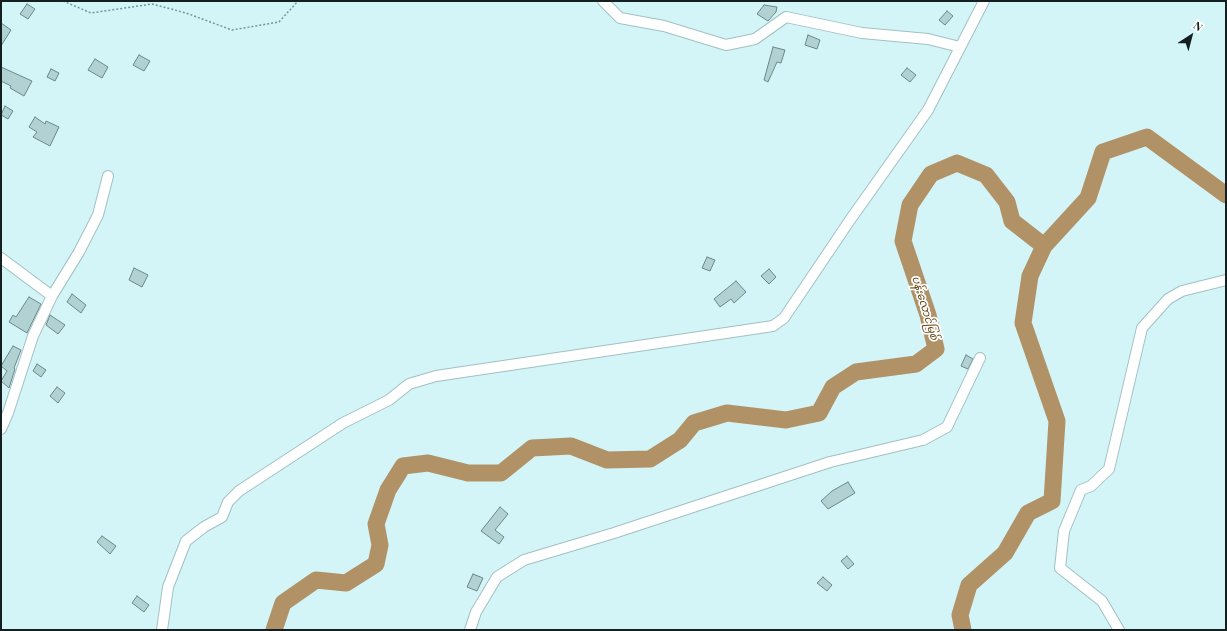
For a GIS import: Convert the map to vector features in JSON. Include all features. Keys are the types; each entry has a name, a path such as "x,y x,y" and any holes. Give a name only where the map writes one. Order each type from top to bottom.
{"street":[{"path":"604,1 620,18 664,26 726,45 755,39 786,17 862,33 928,39 960,47"},
{"path":"162,630 168,587 186,542 204,527 222,517 228,502 239,492 343,423 389,400 409,384 436,376 773,326 784,318 850,220 928,110 984,1"},
{"path":"1,428 8,413 33,336 52,296 79,252 98,215 108,176"},
{"path":"1,258 52,296"},
{"path":"1119,630 1102,601 1060,568 1064,531 1081,490 1091,486 1109,469 1142,328 1168,299 1182,292 1226,280"},
{"path":"470,630 476,612 497,577 524,560 614,533 830,462 923,440 947,427 980,358"}],"path":[{"path":"63,1 91,13 152,4 186,13 232,30 279,22 298,1"}],"building":[{"path":"27,4 35,9 28,19 20,14"},
{"path":"764,5 777,7 776,12 768,21 757,14"},
{"path":"947,11 953,16 945,25 939,20"},
{"path":"1,23 11,30 1,46"},
{"path":"808,35 820,40 817,49 805,45"},
{"path":"773,47 785,50 781,63 777,62 768,82 764,80"},
{"path":"139,55 150,61 144,71 133,65"},
{"path":"95,59 108,67 102,78 88,70"},
{"path":"1,67 32,81 24,96 10,88 11,86 1,81"},
{"path":"907,68 916,75 910,82 901,75"},
{"path":"51,69 59,73 55,81 47,77"},
{"path":"5,106 13,111 8,119 1,115"},
{"path":"35,117 45,124 46,121 59,127 50,146 33,137 37,132 29,127"},
{"path":"707,257 715,260 710,271 702,268"},
{"path":"134,268 148,275 142,287 129,280"},
{"path":"769,269 776,277 769,284 761,276"},
{"path":"736,281 746,292 734,303 731,299 720,307 714,299"},
{"path":"72,294 86,305 81,313 67,302"},
{"path":"29,297 41,304 27,333 9,322 13,315 16,317"},
{"path":"50,315 65,325 58,334 46,325"},
{"path":"13,346 21,350 14,368 15,369 9,388 1,381 7,371 1,366"},
{"path":"966,355 973,359 968,369 961,366"},
{"path":"37,364 46,370 41,377 33,371"},
{"path":"57,387 65,393 58,403 50,396"},
{"path":"848,482 855,493 828,509 821,501 832,491"},
{"path":"500,507 508,514 495,530 504,537 499,544 481,531"},
{"path":"102,536 116,546 110,554 97,542"},
{"path":"847,556 854,564 848,569 841,561"},
{"path":"473,574 483,578 477,591 467,587"},
{"path":"823,577 832,585 827,591 817,583"},
{"path":"137,596 149,605 144,612 132,603"}],"waterway":[{"path":"963,630 960,615 969,585 1005,553 1028,513 1052,501 1057,421 1023,323 1030,276 1044,246 1088,198 1103,152 1147,137 1226,195"},
{"name":"ပန်းလောင်မြစ်","path":"274,630 283,603 316,580 346,583 376,564 380,545 376,524 388,490 403,466 428,463 468,473 501,473 532,448 571,446 607,460 650,459 680,440 694,423 727,413 786,420 819,413 833,387 856,372 916,364 936,349 928,315 903,241 910,205 931,174 957,163 986,175 1007,202 1012,221 1044,246"}]}
